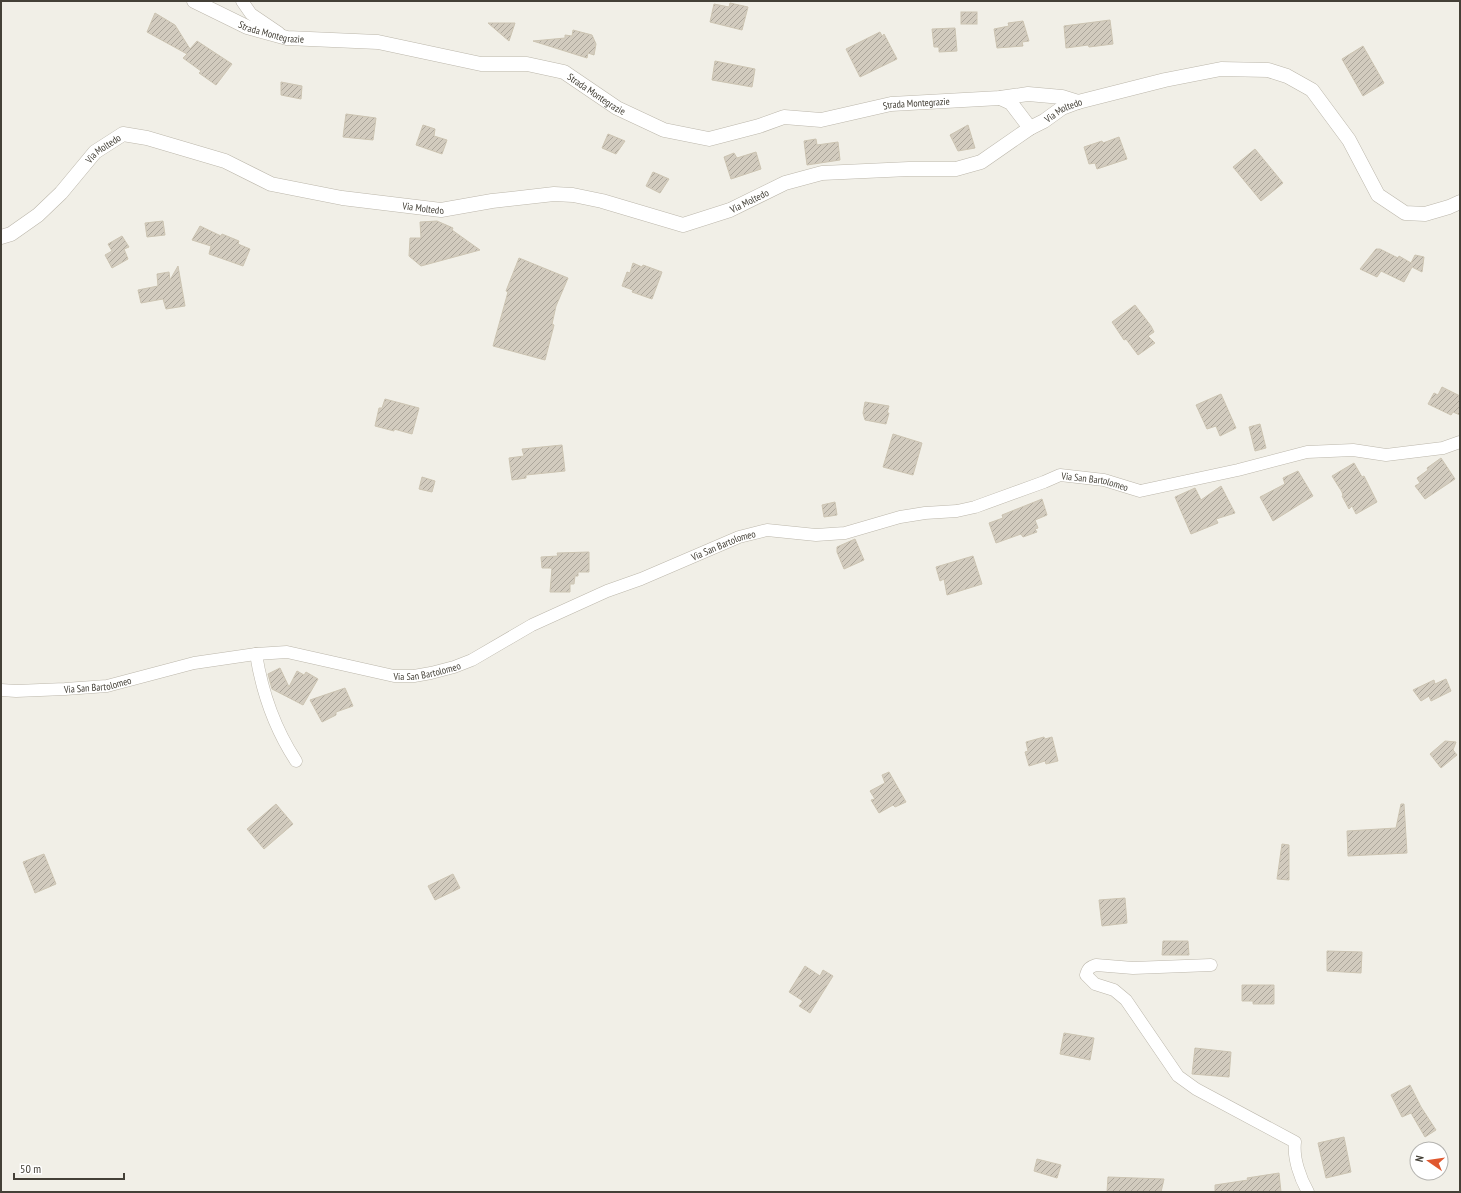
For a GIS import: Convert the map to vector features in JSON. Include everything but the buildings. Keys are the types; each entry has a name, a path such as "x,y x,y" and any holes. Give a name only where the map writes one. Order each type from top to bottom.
{"street":[{"name":"Strada Montegrazie","path":"194,1 247,27 287,38 378,42 481,64 527,64 564,72 617,108 664,130 708,139 759,126 784,117 820,120 891,104 1000,98 1028,94 1045,94 1078,102"},
{"path":"242,1 251,14 287,38"},
{"name":"Via Moltedo","path":"1,238 11,234 38,215 61,193 95,152 123,134 147,138 225,161 271,184 342,198 441,210 492,200 554,194 573,194 683,225 730,210 785,183 822,174 909,169 956,169 981,162 1030,128 1044,122 1062,108 1078,102 1165,80 1222,69 1268,70 1287,76 1312,90 1349,140 1378,195 1404,213 1425,214 1449,208 1460,202"},
{"path":"1000,98 1011,103 1030,128"},
{"name":"Via San Bartolomeo","path":"1,690 16,691 107,686 194,663 256,654 287,652 394,676 414,676 454,667 472,660 532,625 606,591 641,579 732,540 767,530 816,535 845,533 900,517 925,513 956,511 975,507 1060,475 1104,480 1140,491 1238,470 1307,452 1353,450 1386,455 1443,448 1460,442"},
{"path":"256,654 260,676 269,706 286,745 296,761"},
{"path":"1211,965 1133,968 1096,965 1090,966 1086,975 1095,984 1114,990 1126,1000 1178,1076 1196,1089 1295,1142 1294,1147 1299,1170 1308,1192"}]}
